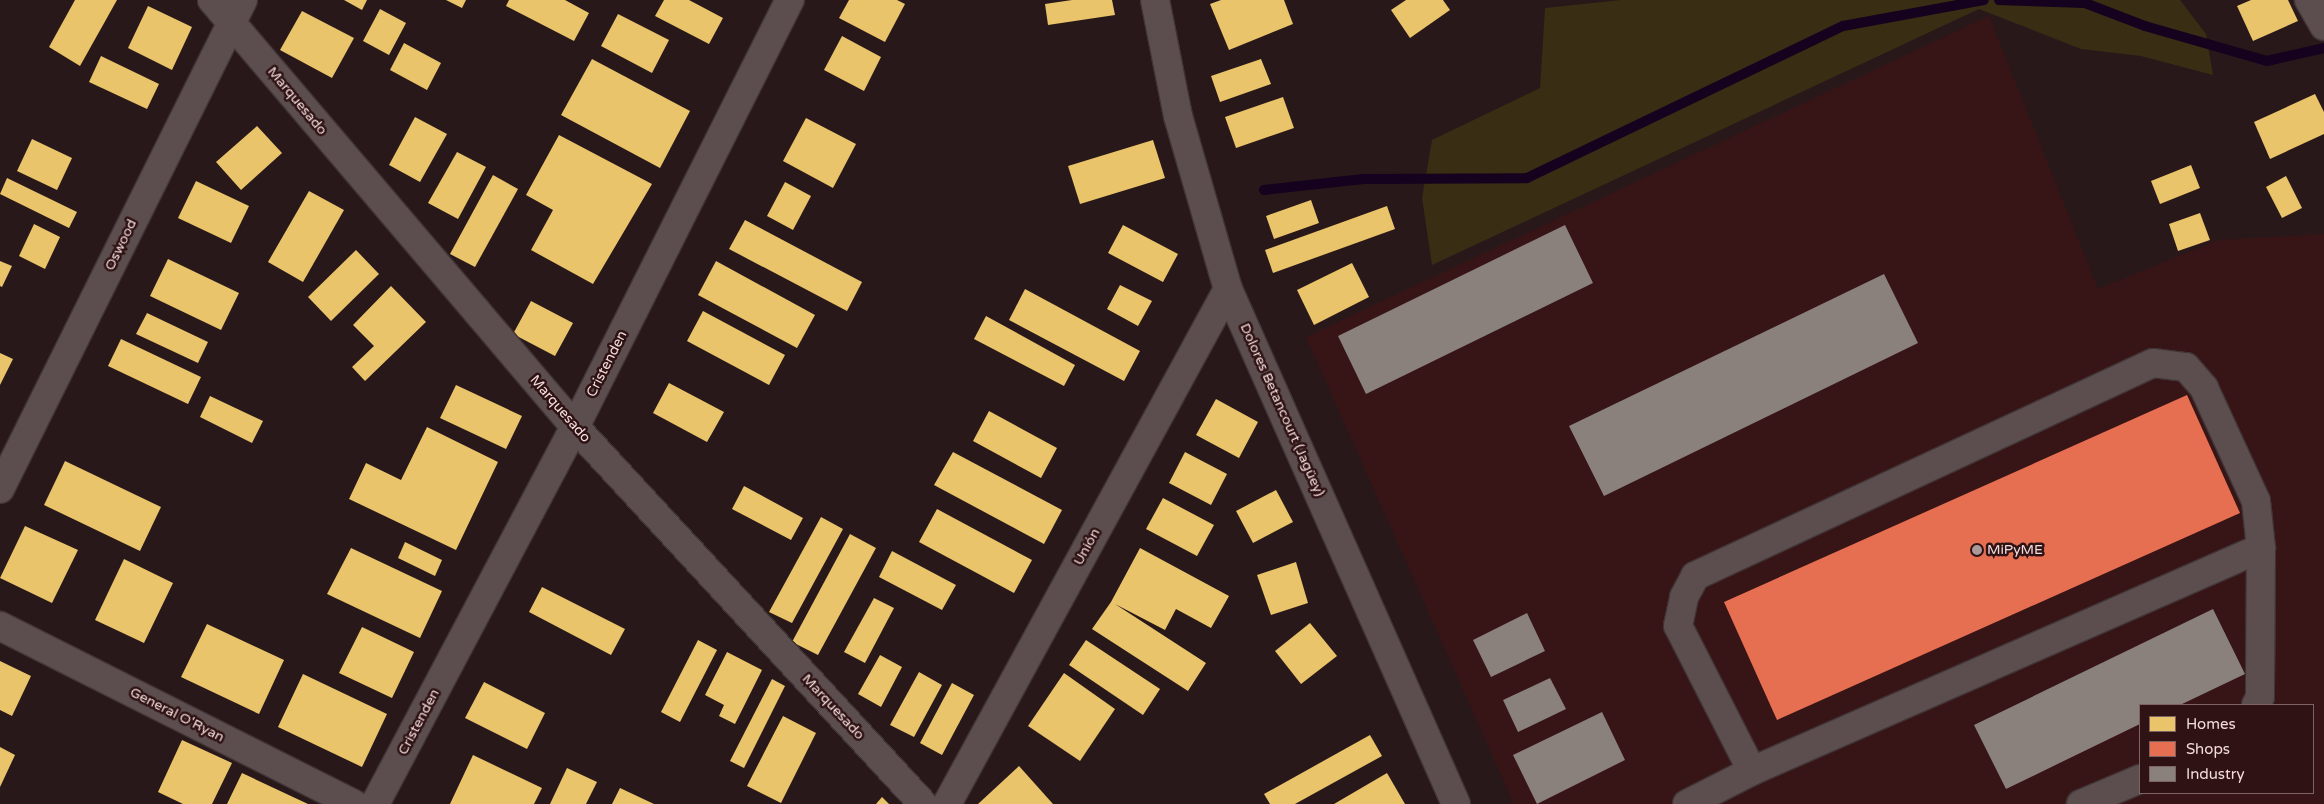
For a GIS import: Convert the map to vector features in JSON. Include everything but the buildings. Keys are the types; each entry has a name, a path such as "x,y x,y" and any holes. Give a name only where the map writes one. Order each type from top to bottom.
{"street":[{"name":"Marquesado","path":"212,0 237,12 575,427 923,804"},
{"name":"Cristenden","path":"375,804 575,427 790,0"},
{"name":"Dolores Betancourt (Jagüey)","path":"1155,0 1178,116 1228,289 1456,804"},
{"name":"Oswood","path":"0,490 237,12"},
{"name":"Unión","path":"947,804 1228,289"},
{"path":"1752,771 1678,626 1684,597 1695,576 2153,363 2186,367 2204,388 2256,501 2261,548 2260,697 2256,704"},
{"path":"1687,804 1752,771 2261,548"},
{"name":"General O'Ryan","path":"0,626 354,804"},
{"path":"2081,804 2139,779"}],"shaded area":[{"path":"1621,0 2180,0 2206,34 2213,75 2141,56 2081,49 1979,9 1432,265 1422,198 1432,140 1540,88 1545,8"},
{"path":"1989,16 2098,289 2218,240 2324,234 2324,804 1514,804 1306,337"}],"waterway":[{"path":"1264,190 1363,179 1527,178 1843,26 1984,0"},
{"path":"1999,0 2085,3 2145,26 2267,61 2324,48"}],"place":[{"name":"MiPyME","path":"1977,550"}]}
